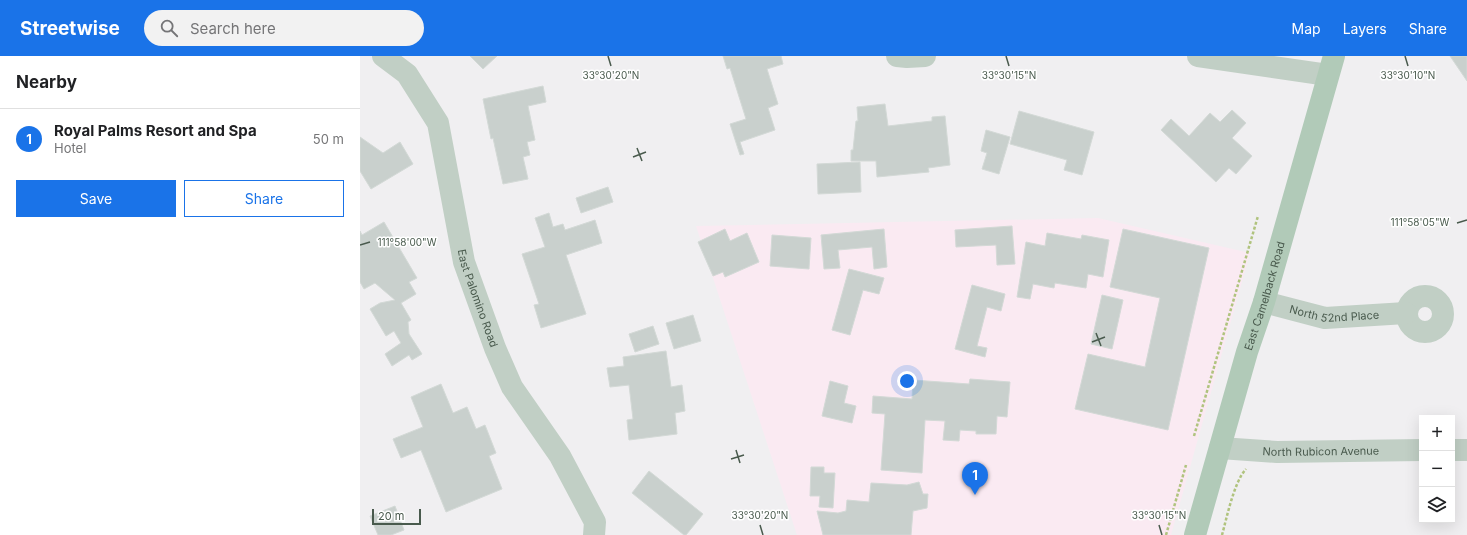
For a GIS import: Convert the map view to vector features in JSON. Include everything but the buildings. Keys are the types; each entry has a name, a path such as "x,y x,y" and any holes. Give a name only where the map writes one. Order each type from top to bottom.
{"main road":[{"name":"East Camelback Road","path":"1195,535 1247,352 1264,302 1331,66"}],"street":[{"name":"East Palomino Road","path":"383,56 407,74 438,123 464,262 495,348 512,387 563,462 594,522 594,535"},
{"path":"897,56 925,56"},
{"path":"1198,56 1331,66"},
{"name":"North 52nd Place","path":"1264,302 1325,318 1406,313"},
{"name":"North Rubicon Avenue","path":"1220,448 1278,452 1419,450"},
{"path":"1455,450 1467,450"}],"path":[{"path":"1194,436 1258,216"},
{"path":"1222,535 1241,473 1250,464"},
{"path":"1166,535 1186,465"}],"shaded area":[{"path":"1098,218 1250,253 1171,535 797,535 696,226"}],"place":[{"name":"Royal Palms Resort and Spa","path":"975,495"}]}
